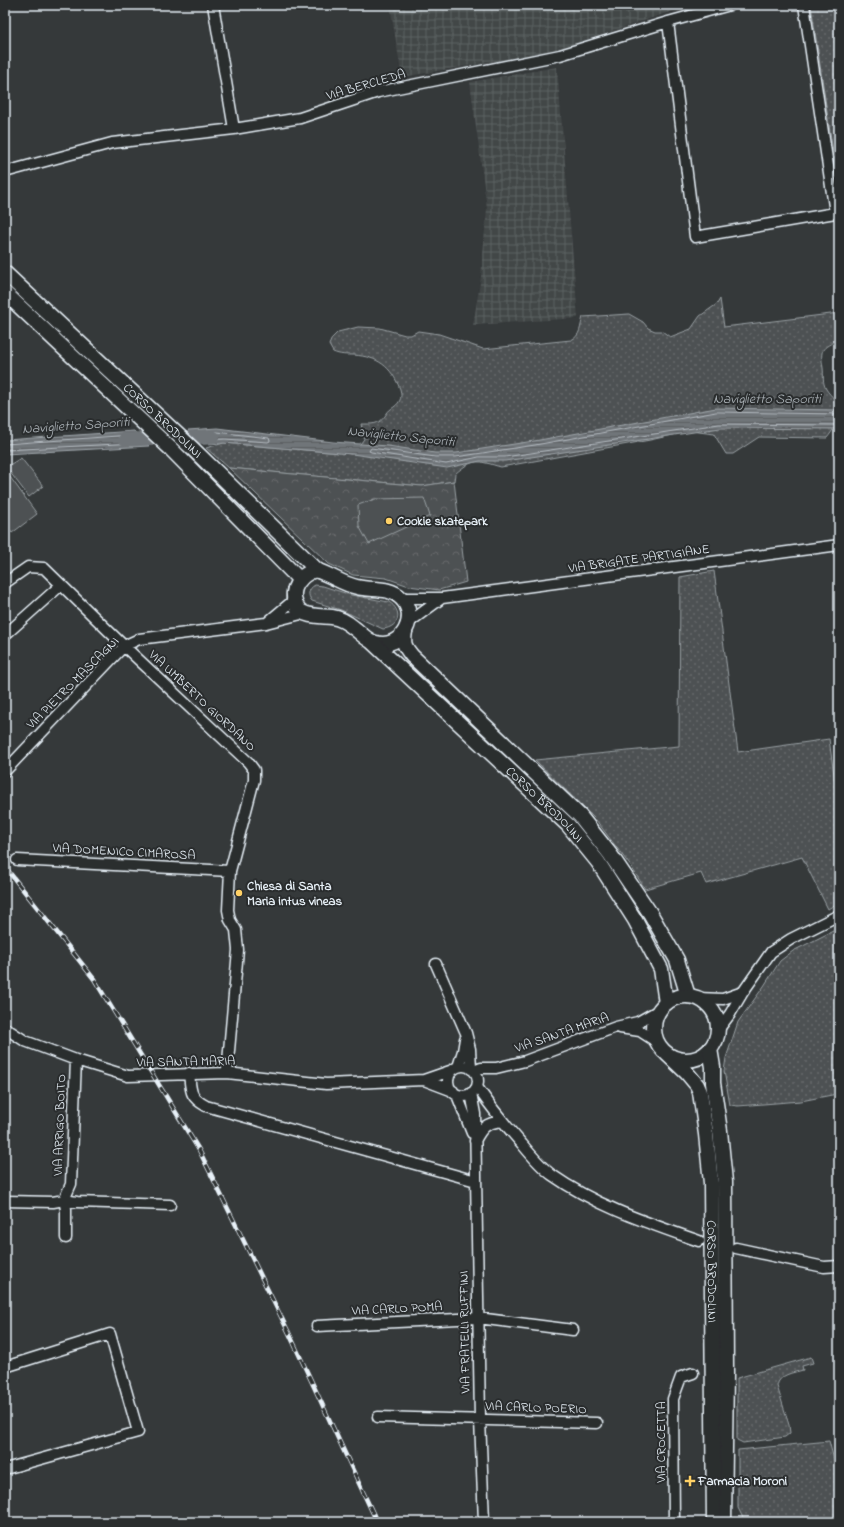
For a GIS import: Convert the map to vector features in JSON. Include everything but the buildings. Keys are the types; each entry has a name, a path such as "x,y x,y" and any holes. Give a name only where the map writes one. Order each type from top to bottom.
{"main road":[{"name":"CORSO BRODOLINI","path":"5,273 193,449 318,571 359,588 386,590 401,598 406,605 409,617 403,641 405,648 580,816 610,854 650,913 677,960 693,997"},
{"name":"CORSO BRODOLINI","path":"5,293 171,449 300,580"},
{"path":"305,613 298,608 294,600 295,586 308,572 315,570 318,571"},
{"name":"CORSO BRODOLINI","path":"305,613 339,619 352,626 372,642 568,825 598,862 635,920 661,969 663,1007 654,1026 657,1042 697,1085 700,1092 709,1162 711,1182 719,1504 724,1522"},
{"path":"372,642 385,644 391,643 402,636 407,627"},
{"path":"663,1007 677,997 693,997 706,1003 713,1011 717,1020 718,1030 710,1049 697,1058 682,1060 667,1054"},
{"name":"CORSO BRODOLINI","path":"710,1049 720,1131 724,1182 726,1365 719,1504 714,1522"},
{"name":"CORSO BRODOLINI","path":"704,1522 719,1504"},
{"path":"719,1504 736,1522"}],"street":[{"path":"213,5 234,128"},
{"name":"VIA BERCLEDA","path":"5,172 112,143 234,128 300,118 378,92 560,55 730,5"},
{"path":"668,22 694,237 835,213 804,5"},
{"name":"VIA BRIGATE PARTIGIANE","path":"401,598 442,598 839,545"},
{"name":"VIA UMBERTO GIORDANO","path":"5,583 28,567 44,568 124,646 248,762 254,770 254,780 230,871 228,910 230,920 236,930 238,950 227,1073"},
{"path":"5,635 61,585"},
{"name":"VIA BRIGATE PARTIGIANE","path":"407,627 442,598"},
{"path":"266,623 294,600"},
{"name":"VIA PIETRO MASCAGNI","path":"5,771 124,646 139,639 266,623 305,613"},
{"name":"VIA DOMENICO CIMAROSA","path":"17,860 230,871"},
{"path":"718,1030 771,952 791,939 839,915"},
{"path":"436,964 466,1033 470,1050 475,1088 533,1157 551,1174 591,1199 642,1220 699,1240"},
{"path":"693,997 723,999 743,992"},
{"path":"616,1027 638,1022 663,1007"},
{"name":"VIA SANTA MARIA","path":"472,1070 496,1068 525,1061 616,1027 640,1031 657,1042"},
{"name":"VIA SANTA MARIA","path":"5,1028 25,1041 76,1060 128,1076 227,1073 326,1084 424,1080 455,1069"},
{"path":"466,1033 463,1051 448,1081 455,1093 463,1096 475,1088"},
{"name":"VIA ARRIGO BOITO","path":"66,1238 66,1209 64,1200 71,1184 76,1060"},
{"path":"455,1069 463,1066 472,1070"},
{"name":"VIA SANTA MARIA","path":"475,1088 496,1068"},
{"path":"189,1073 190,1087 196,1101 206,1106 476,1181"},
{"name":"VIA SANTA MARIA","path":"424,1080 455,1093"},
{"name":"VIA FRATELLI RUFFINI","path":"475,1088 480,1419 484,1522"},
{"name":"VIA FRATELLI RUFFINI","path":"455,1093 475,1141"},
{"path":"475,1141 479,1132 484,1127 491,1122 502,1121"},
{"path":"5,1201 53,1202 64,1200 77,1202 170,1205"},
{"path":"736,1248 824,1267 839,1266"},
{"name":"VIA CARLO POMA","path":"318,1326 478,1318 573,1330"},
{"path":"5,1367 110,1334 138,1432 5,1469"},
{"name":"VIA CROCETTA","path":"674,1522 673,1399 681,1377 693,1373"},
{"name":"VIA CARLO POERIO","path":"378,1417 597,1423"}],"shaded area":[{"path":"390,5 703,5 673,11 550,52 402,77"},
{"path":"557,67 578,318 473,325 481,277 487,208 470,82"}],"green space":[{"path":"811,5 839,5 839,191 836,172"},
{"path":"720,299 724,327 839,313 839,340 825,347 822,353 824,384 837,404 839,410 835,425 827,438 759,437 733,454 726,454 714,434 691,431 650,440 501,467 477,462 465,466 455,474 454,481 422,486 229,468 206,448 224,443 352,454 364,439 361,424 372,424 383,419 398,403 401,398 401,393 392,374 383,364 362,356 343,355 333,352 329,345 332,338 338,332 358,327 380,328 405,335 411,335 418,331 439,334 483,349 571,340 577,336 583,317 629,314 643,322 648,328 655,331 662,331 670,337 691,329 700,316 717,304"},
{"path":"21,458 43,486 29,497 6,467"},
{"path":"229,468 422,486 454,481 466,582 439,590 409,586 386,578 353,575 329,564"},
{"path":"5,470 37,514 12,533 5,524"},
{"name":"Cookie skatepark","path":"424,498 430,516 369,544 359,526 358,505 375,499"},
{"path":"714,571 738,752 829,739 839,811 839,902 828,909 802,857 706,884 701,873 645,889 632,868 596,820 535,760 679,746 680,577"},
{"path":"315,585 351,595 389,602 396,610 398,618 389,628 383,629 341,610 312,601 309,597 309,592"},
{"path":"839,928 839,1137 837,1137 837,1094 801,1101 738,1106 730,1105 724,1071 726,1058 738,1022 780,961 793,951"},
{"path":"811,1357 813,1363 802,1366 803,1370 783,1376 778,1382 777,1386 790,1433 785,1437 743,1443 737,1440 737,1378"},
{"path":"829,1441 839,1479 839,1522 745,1522 738,1508 738,1450"}],"water":[{"path":"716,408 839,410 839,429 720,428 505,461 480,461 447,468 352,454 224,443 203,444 188,430 217,428 333,442 388,446 435,453 456,453 534,441"},
{"path":"134,431 149,446 5,454 5,440"}],"waterway":[{"name":"Naviglietto Saporiti","path":"125,439 213,437"}],"railway":[{"path":"5,867 94,979 199,1150 289,1333 377,1522"}],"place":[{"name":"Cookie skatepark","path":"389,521"},
{"name":"Chiesa di Santa Maria intus vineas","path":"239,893"},
{"name":"Farmacia Moroni","path":"690,1481"}]}
